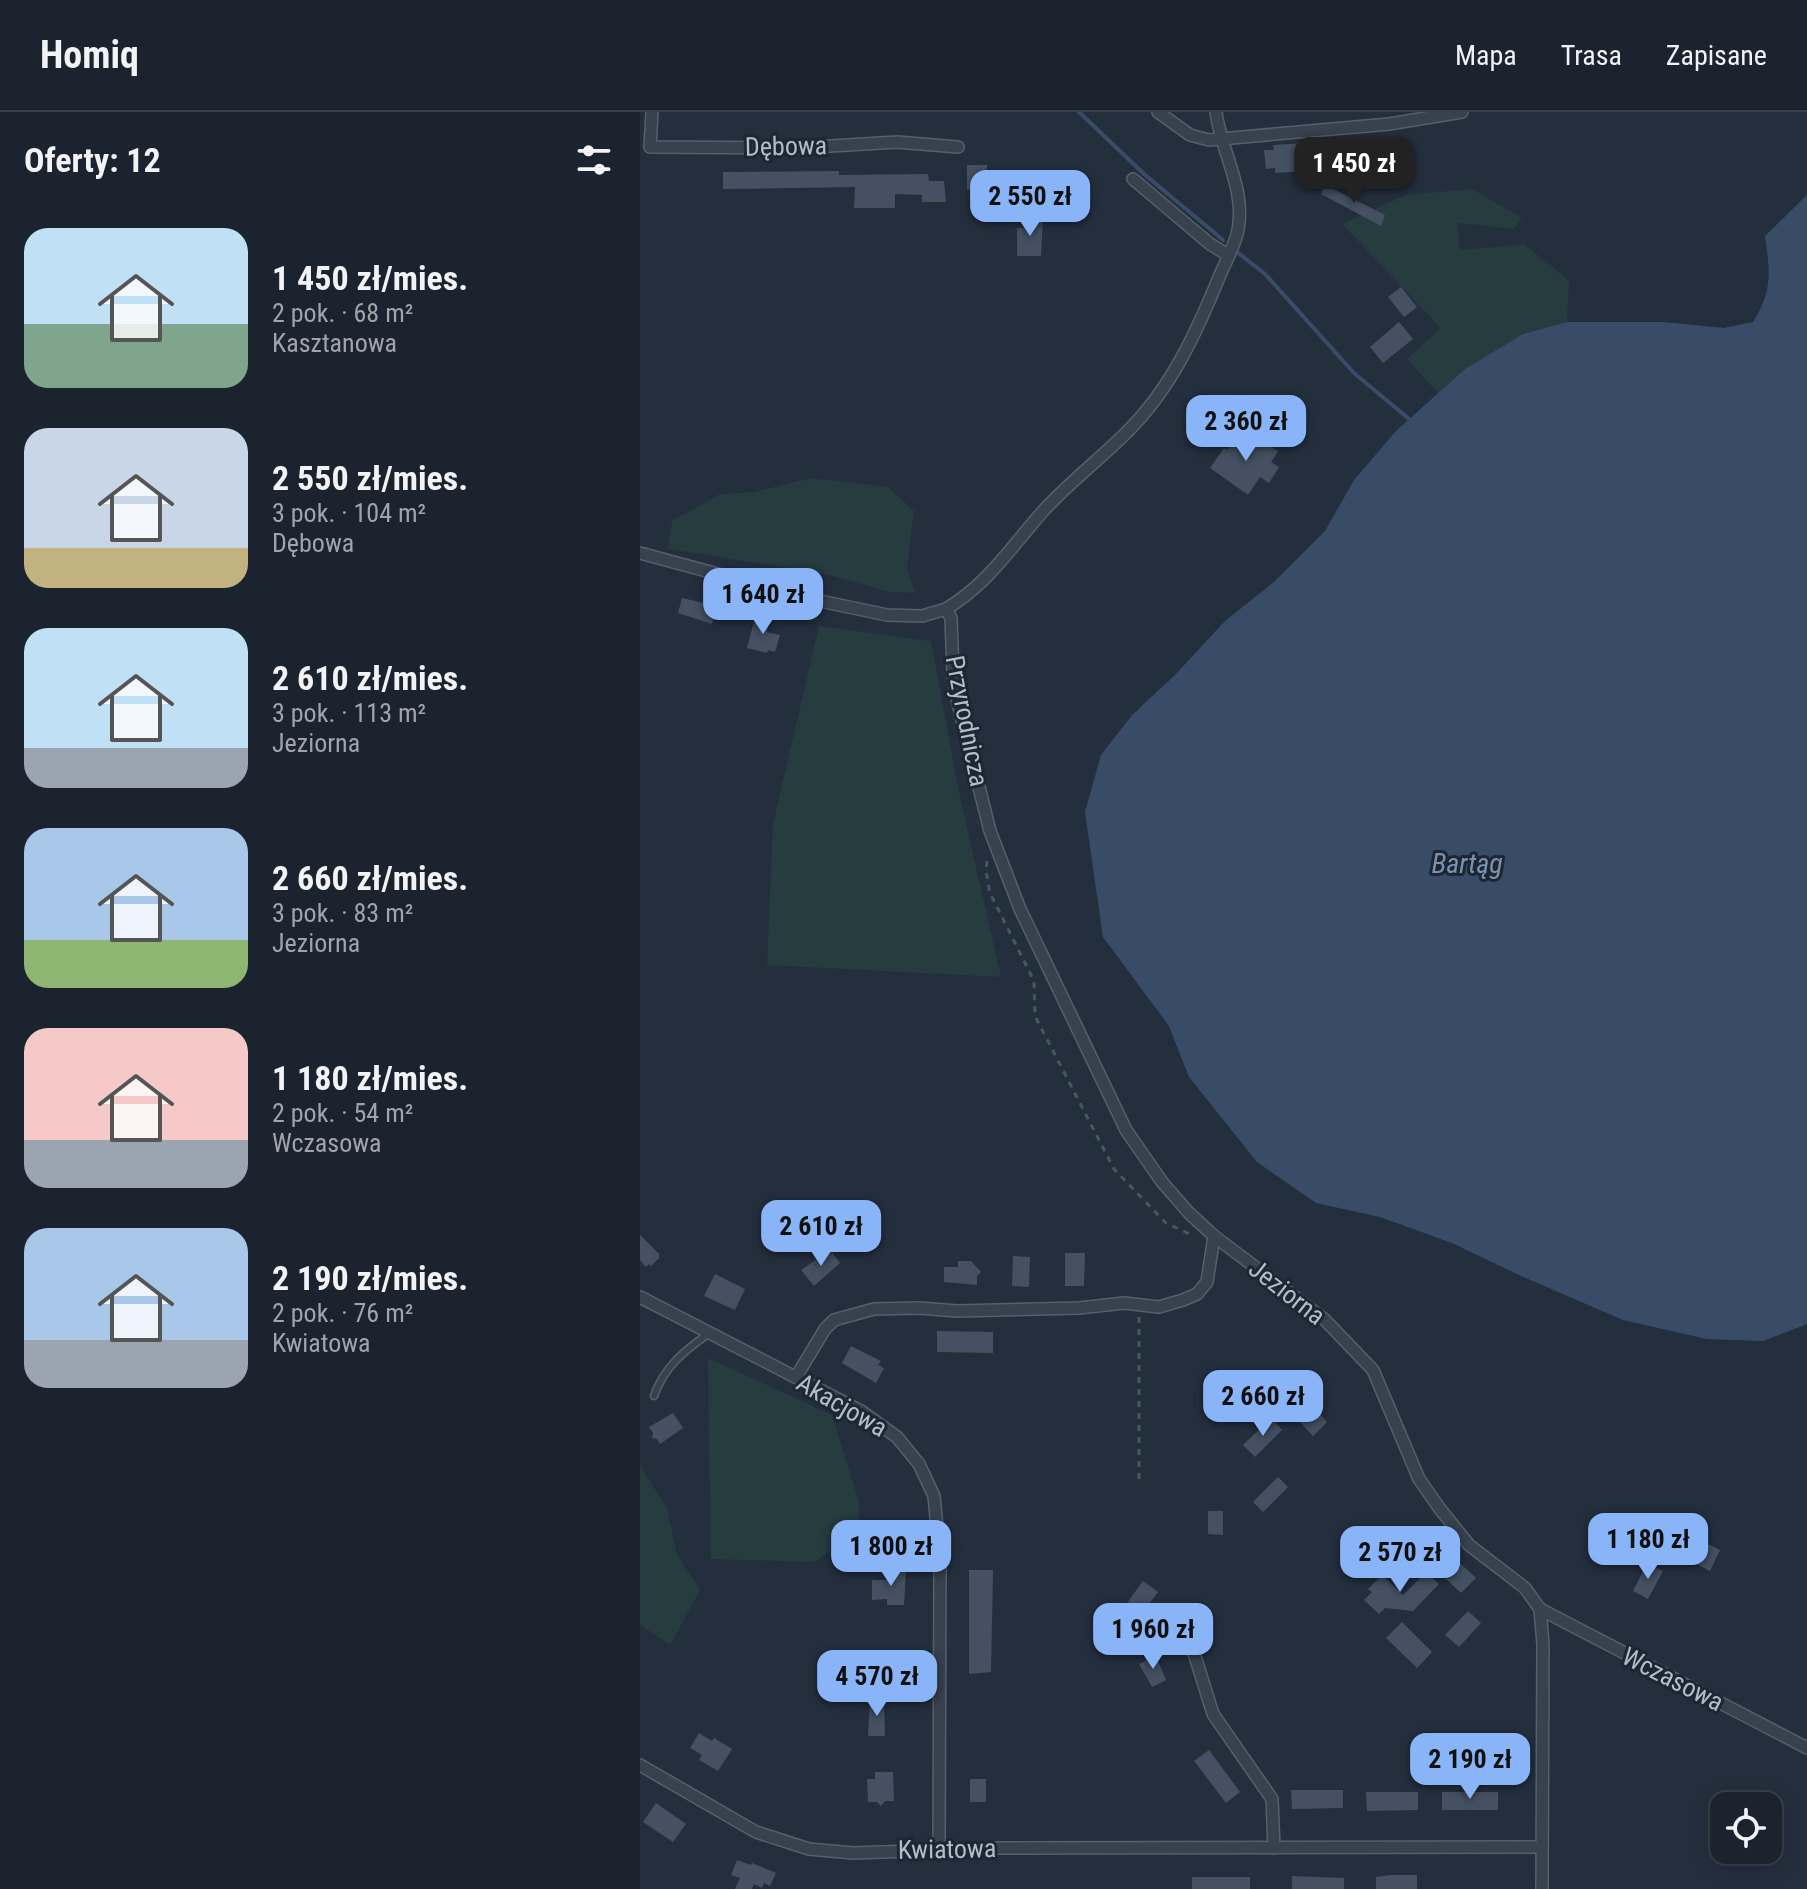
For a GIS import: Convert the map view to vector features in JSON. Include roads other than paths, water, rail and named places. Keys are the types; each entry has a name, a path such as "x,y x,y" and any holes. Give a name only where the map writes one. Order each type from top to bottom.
{"street":[{"name":"Dębowa","path":"652,112 650,147 798,148 897,142 958,147"},
{"path":"1158,112 1190,135 1209,140 1389,124 1462,112"},
{"path":"640,553 806,598 887,615 922,616 946,609 965,598 995,570 1045,509 1130,429 1157,397 1194,339 1238,230 1239,199 1233,171 1220,139 1216,112"},
{"path":"1133,179 1210,244 1228,255"},
{"name":"Przyrodnicza","path":"946,609 951,618 953,674 971,756 990,831 1020,909 1126,1130 1162,1182 1214,1236"},
{"name":"Jeziorna","path":"796,1377 825,1329 834,1320 874,1309 957,1311 1079,1308 1124,1303 1159,1307 1197,1294 1207,1282 1214,1236 1324,1319 1373,1370 1419,1479 1469,1545 1525,1588 1540,1609"},
{"name":"Akacjowa","path":"640,1297 861,1411 897,1437 919,1464 934,1496 940,1558 939,1850"},
{"path":"1540,1609 1543,1644 1542,1889"},
{"name":"Wczasowa","path":"1540,1609 1807,1748"},
{"path":"1176,1635 1194,1653 1213,1714 1272,1799 1274,1848"},
{"name":"Kwiatowa","path":"640,1765 756,1832 809,1849 853,1853 1541,1847"}],"lane":[{"path":"654,1396 667,1369 683,1352 708,1334"}],"water":[{"name":"Bartąg","path":"1807,195 1807,1324 1763,1341 1707,1339 1623,1320 1452,1243 1380,1217 1316,1203 1257,1162 1189,1077 1169,1026 1103,937 1085,812 1101,755 1132,715 1175,675 1225,621 1275,581 1325,531 1354,480 1396,431 1465,369 1523,334 1567,322 1663,322 1724,328 1753,322 1767,290 1765,236"}],"waterway":[{"path":"1079,112 1144,174 1223,240"},
{"path":"1237,252 1265,274 1354,373 1409,419"}]}
